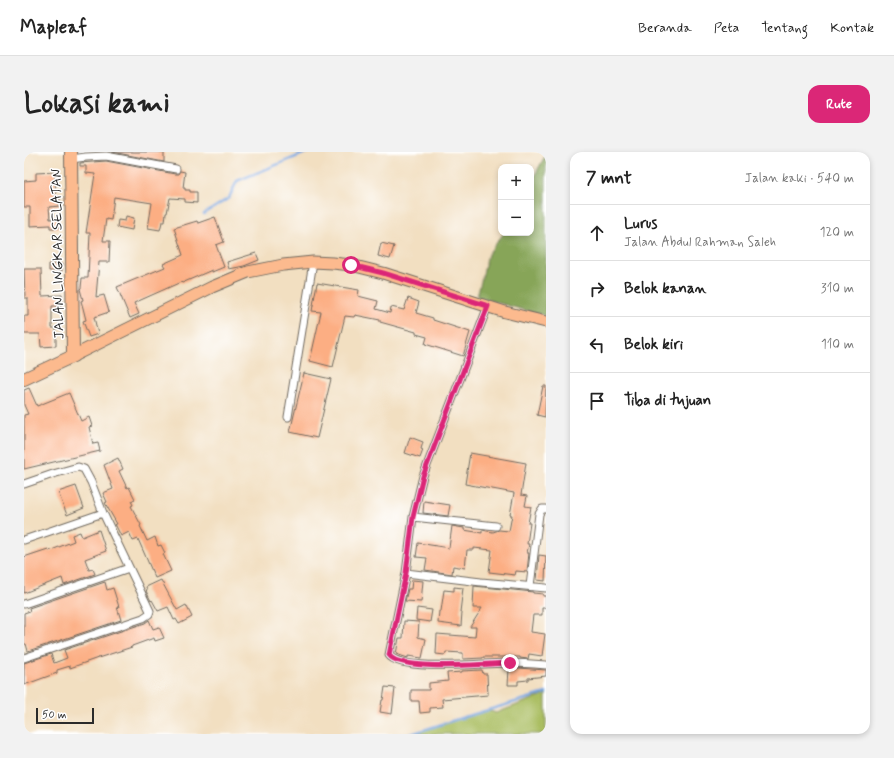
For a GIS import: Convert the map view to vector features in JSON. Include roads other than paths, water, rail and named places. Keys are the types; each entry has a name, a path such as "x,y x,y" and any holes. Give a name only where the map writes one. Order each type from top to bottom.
{"highway":[{"name":"JALAN LINGKAR SELATAN","path":"71,156 73,356"},
{"path":"24,380 73,356"}],"main road":[{"path":"73,356 219,284 248,272 284,265 313,262 351,265 383,273 488,306 546,322"}],"street":[{"path":"71,156 106,156 176,169"},
{"path":"288,417 313,262"},
{"path":"488,306 423,476 413,517 406,573 389,655 393,660 432,666 510,663 546,665"},
{"path":"24,484 78,467 84,469 91,482 103,513 150,611 147,616 24,658"},
{"path":"530,586 539,514 546,508"},
{"path":"24,540 103,513"},
{"path":"413,517 496,526"},
{"path":"24,604 129,568"},
{"path":"406,573 546,588"}],"waterway":[{"path":"204,214 229,198 237,181 308,152"},
{"path":"411,734 546,693"}]}
